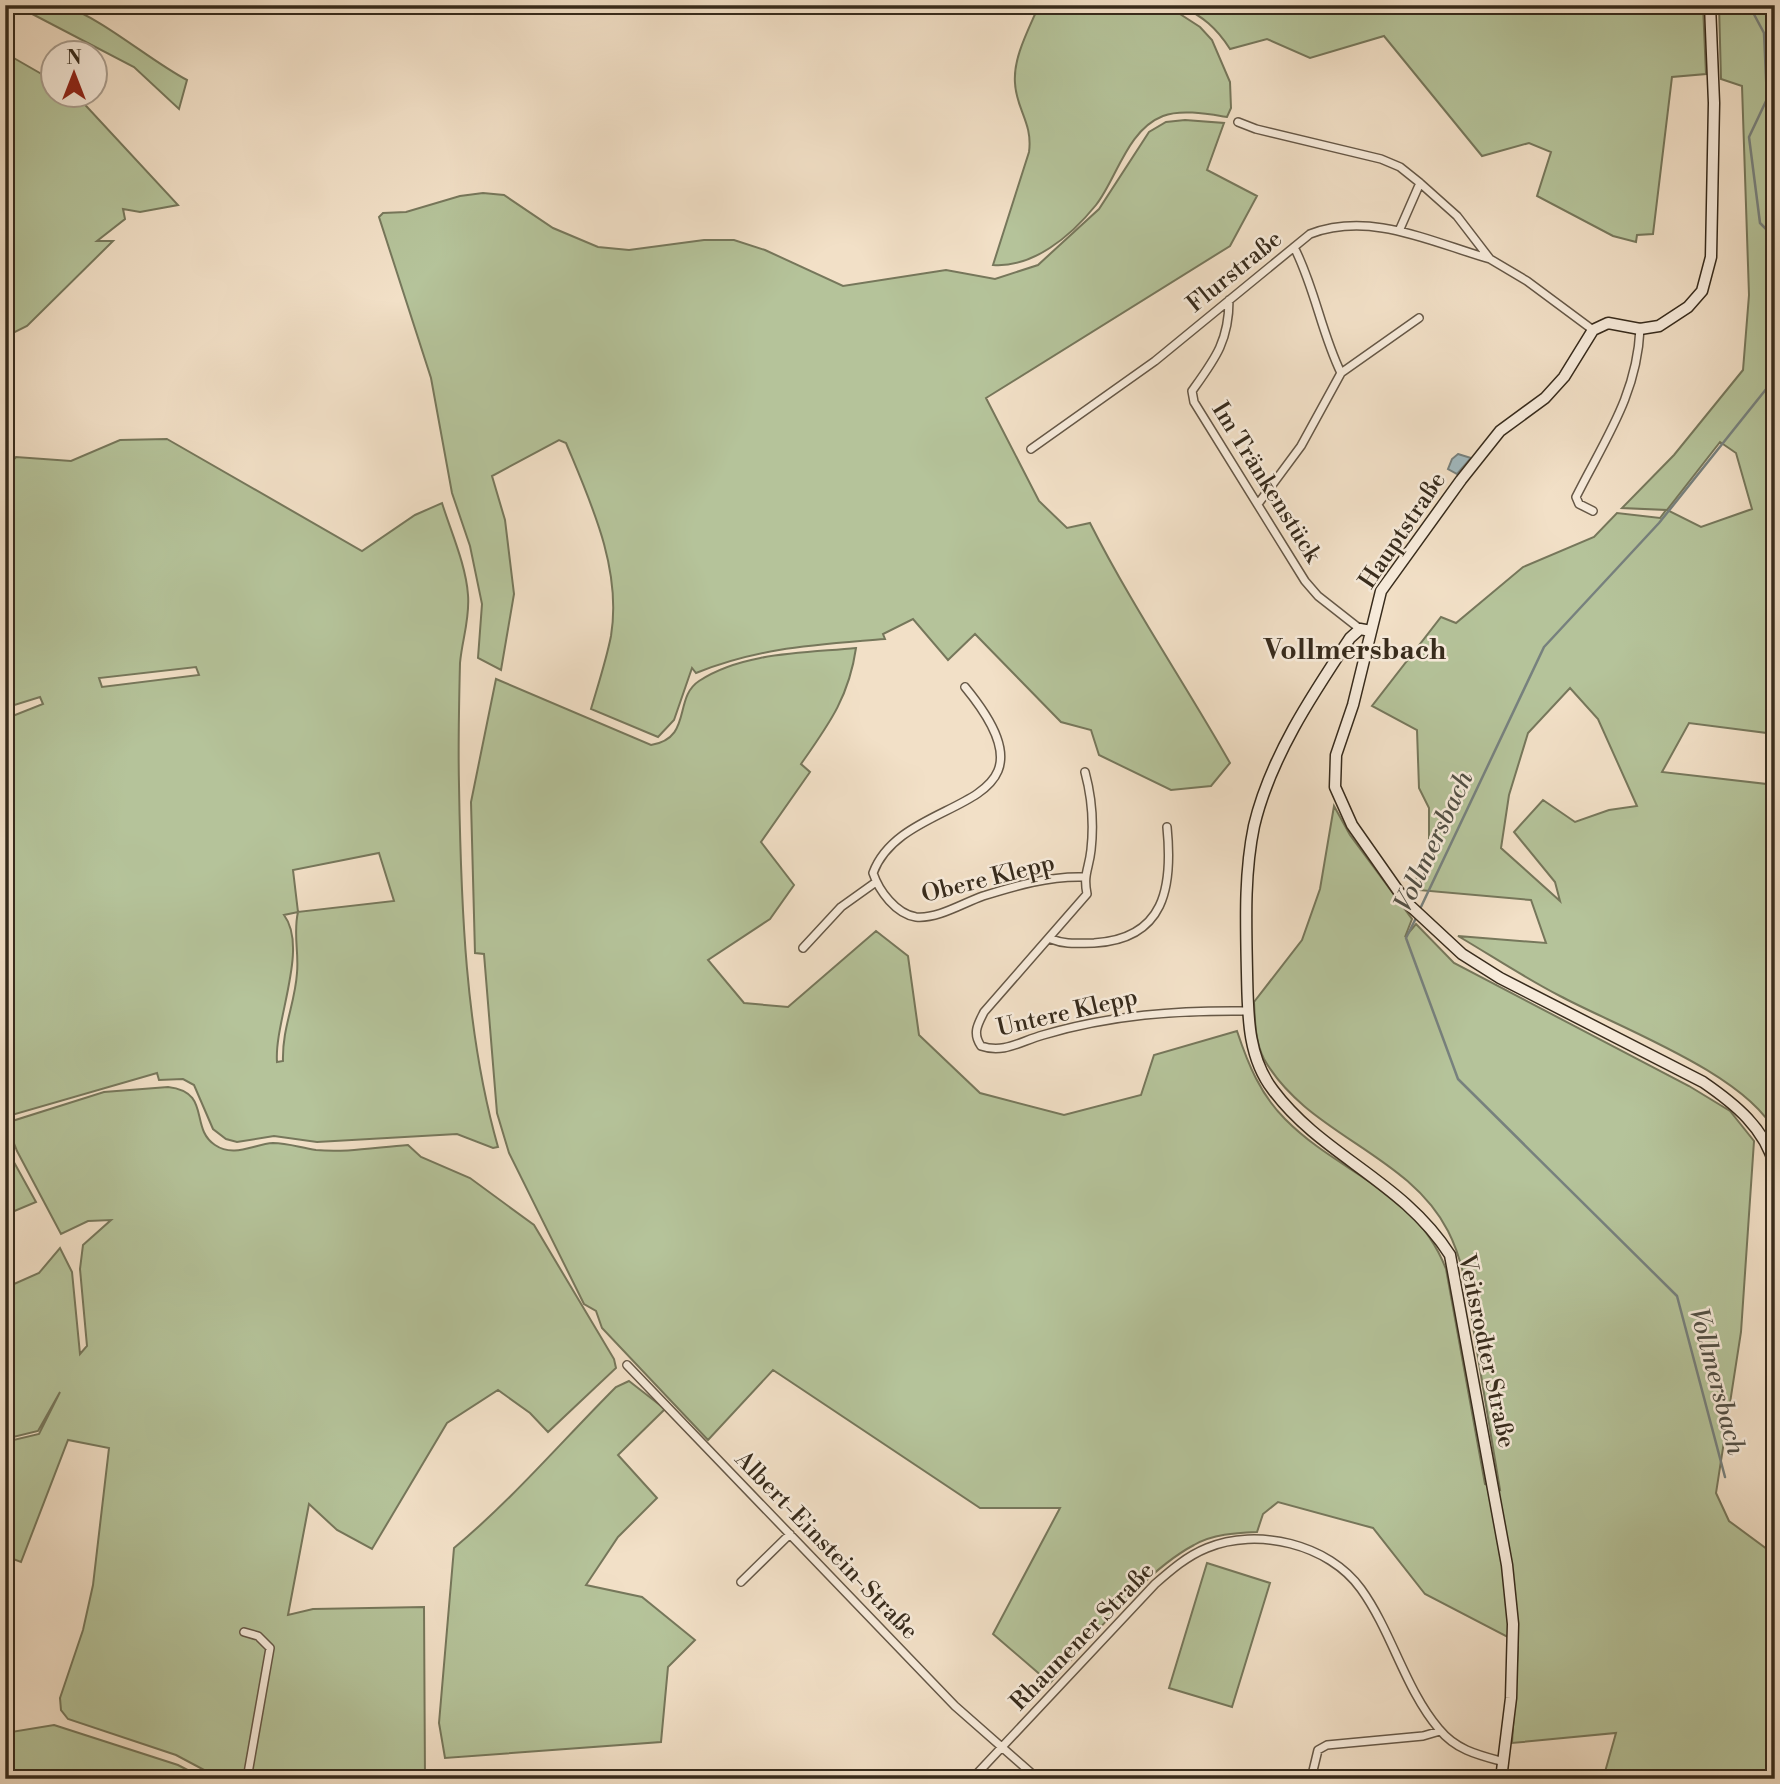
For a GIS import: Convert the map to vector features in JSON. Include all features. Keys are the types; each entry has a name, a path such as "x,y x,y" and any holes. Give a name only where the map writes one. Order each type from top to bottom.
{"main road":[{"path":"1592,330 1608,324 1640,329 1660,326 1671,320 1702,291 1711,257 1714,103 1710,5"},
{"name":"Hauptstraße","path":"1248,1011 1248,865 1258,813 1290,734 1334,662 1365,630 1381,591 1421,533 1500,431 1545,398 1564,377 1592,330"},
{"path":"1365,630 1353,705 1336,755 1335,787 1352,825 1406,902 1462,954 1500,978 1679,1070 1725,1097 1744,1113 1762,1136 1775,1167"},
{"name":"Veitsrodter Straße","path":"1248,1011 1256,1059 1273,1090 1312,1129 1401,1196 1432,1227 1450,1255 1507,1565 1513,1624 1511,1698 1502,1779"}],"street":[{"path":"1238,122 1255,129 1381,159 1400,167 1457,216 1490,259 1527,281 1592,330"},
{"path":"1399,231 1420,183"},
{"name":"Flurstraße","path":"1031,449 1155,361 1310,234 1330,226 1360,223 1399,231 1490,259"},
{"path":"1294,247 1319,307 1326,344 1341,373"},
{"name":"Im Tränkenstück","path":"1229,300 1229,321 1221,351 1192,391 1194,402 1305,581 1318,596 1365,630"},
{"path":"1258,504 1301,446 1341,373 1419,318"},
{"path":"1593,511 1579,504 1576,497 1631,390 1639,359 1640,329"},
{"path":"803,948 841,906 876,882 873,873 886,849 942,810 981,793 995,778 999,761 996,736 979,704 965,687"},
{"path":"1083,877 1090,855 1092,830 1091,798 1085,772"},
{"path":"1051,939 1065,944 1119,941 1136,934 1153,916 1166,890 1170,857 1167,827"},
{"name":"Untere Klepp","path":"1083,877 1087,894 1051,939 984,1012 976,1031 981,1045 999,1050 1079,1025 1123,1015 1248,1011"},
{"name":"Obere Klepp","path":"876,882 897,908 916,917 938,913 1038,880 1083,877"},
{"name":"Albert-Einstein-Straße","path":"627,1365 955,1706 1038,1779"},
{"path":"741,1582 790,1534"},
{"name":"Rhaunener Straße","path":"972,1779 1155,1584 1180,1562 1208,1548 1232,1541 1261,1539 1290,1543 1317,1553 1340,1568 1360,1587 1440,1731 1464,1751 1504,1762"},
{"path":"244,1632 258,1636 270,1648 247,1779"},
{"path":"1311,1779 1314,1758 1318,1750 1327,1745 1423,1736 1440,1731"}],"green space":[{"path":"15,5 64,6 110,29 187,80 179,109 134,67 108,53 108,38 78,38"},
{"path":"1039,5 1166,5 1200,27 1212,40 1230,82 1231,108 1227,117 1178,113 1163,116 1151,123 1132,143 1096,205 1075,228 1037,256 1008,265 993,265 1029,152 1029,133 1018,101 1015,73 1022,43"},
{"path":"1180,5 1703,5 1706,74 1672,77 1653,234 1637,235 1636,242 1613,236 1537,196 1551,152 1529,143 1482,156 1384,36 1310,58 1267,39 1230,49 1208,23"},
{"path":"1719,5 1775,5 1775,734 1689,723 1662,772 1775,785 1775,1132 1760,1111 1710,1072 1646,1037 1547,989 1458,936 1546,943 1531,900 1407,889 1429,864 1429,808 1419,788 1417,730 1372,706 1441,617 1456,623 1523,567 1594,537 1617,513 1660,518 1666,510 1622,508 1674,455 1743,370 1749,295 1742,86 1721,79","holes":["1720,442 1736,453 1752,509 1701,527 1667,510","1570,688 1598,719 1637,806 1609,810 1575,822 1543,800 1514,832 1555,882 1560,901 1501,848 1509,795 1528,733"]},
{"path":"5,53 38,72 38,108 88,108 178,205 140,212 123,209 125,219 97,241 113,241 27,326 5,337"},
{"path":"1185,120 1224,123 1207,170 1257,196 1230,246 986,398 1039,501 1067,528 1090,523 1123,584 1230,763 1211,786 1171,790 1099,755 1091,730 1061,722 975,634 948,660 913,619 883,634 885,639 766,652 696,673 692,668 674,720 658,737 591,709 611,636 612,586 608,561 594,513 566,443 559,440 492,476 505,520 514,594 501,670 478,658 482,604 470,546 452,493 431,378 379,217 383,213 406,212 460,196 483,193 504,195 553,228 598,247 629,250 704,240 734,240 765,250 843,286 946,270 995,279 1038,265 1099,209 1149,132 1166,122"},
{"path":"167,439 362,551 415,515 442,503 461,560 468,595 468,613 460,663 459,724 464,921 478,1058 498,1147 493,1148 457,1134 317,1142 274,1136 237,1142 226,1139 213,1129 194,1085 183,1079 159,1080 157,1073 5,1117 5,719 43,704 40,697 5,708 5,469 16,457 71,461 120,440","holes":["196,667 199,675 102,687 99,678","379,853 394,901 298,912 293,870","298,912 296,984 284,1038 283,1061 277,1062 277,1046 293,946 291,929 284,915"]},
{"path":"856,648 843,696 829,723 801,764 810,772 761,842 794,885 770,919 708,960 744,1003 788,1007 876,931 908,956 919,1035 980,1093 1064,1115 1141,1095 1154,1055 1237,1031 1256,1078 1268,1099 1285,1119 1329,1155 1396,1201 1416,1220 1432,1242 1446,1269 1485,1484 1500,1490 1466,1284 1448,1231 1430,1204 1408,1182 1305,1107 1283,1085 1264,1059 1257,1038 1254,1002 1302,940 1320,889 1334,806 1350,835 1412,919 1405,937 1416,924 1454,963 1689,1086 1730,1111 1754,1141 1741,1332 1716,1493 1729,1521 1775,1555 1775,1779 1603,1779 1616,1733 1512,1743 1518,1647 1508,1637 1425,1594 1373,1528 1278,1502 1263,1514 1257,1532 1225,1535 1201,1541 1156,1572 1118,1608 1050,1683 993,1634 1060,1508 980,1508 773,1370 708,1440 602,1328 596,1311 584,1304 509,1153 497,1113 484,954 475,953 471,802 496,679 651,745 664,741 673,734 691,688 716,671 755,659"},
{"path":"168,1087 182,1090 190,1096 207,1138 222,1149 237,1150 273,1143 327,1151 408,1145 421,1157 470,1178 534,1225 614,1359 616,1368 548,1432 530,1413 498,1390 447,1423 372,1549 337,1530 309,1504 288,1615 313,1609 424,1607 425,1779 221,1779 176,1755 68,1719 61,1710 60,1698 83,1630 93,1585 109,1448 68,1440 21,1562 5,1556 5,1442 39,1434 60,1392 38,1431 5,1439 5,1288 39,1273 60,1248 72,1272 80,1354 87,1346 80,1269 83,1245 111,1220 88,1221 61,1234 17,1151 6,1123 104,1092"},
{"path":"5,1146 36,1202 5,1215"},
{"path":"629,1381 665,1409 618,1455 657,1498 618,1537 586,1585 642,1597 695,1640 668,1667 661,1742 445,1758 439,1723 454,1548 517,1490 616,1387"},
{"path":"1207,1563 1270,1583 1232,1707 1169,1688"},
{"path":"54,1725 178,1765 205,1779 5,1779 5,1733"}],"water":[{"path":"1458,454 1471,458 1457,474 1448,469 1452,459"}],"waterway":[{"name":"Vollmersbach","path":"1749,5 1764,33 1767,99 1749,137 1760,223 1775,238"},
{"name":"Vollmersbach","path":"1420,909 1544,647 1659,523 1775,378"},
{"name":"Vollmersbach","path":"1416,918 1406,938 1458,1079 1677,1296 1725,1477"}],"district":[{"name":"Vollmersbach","path":"1355,649"}]}
